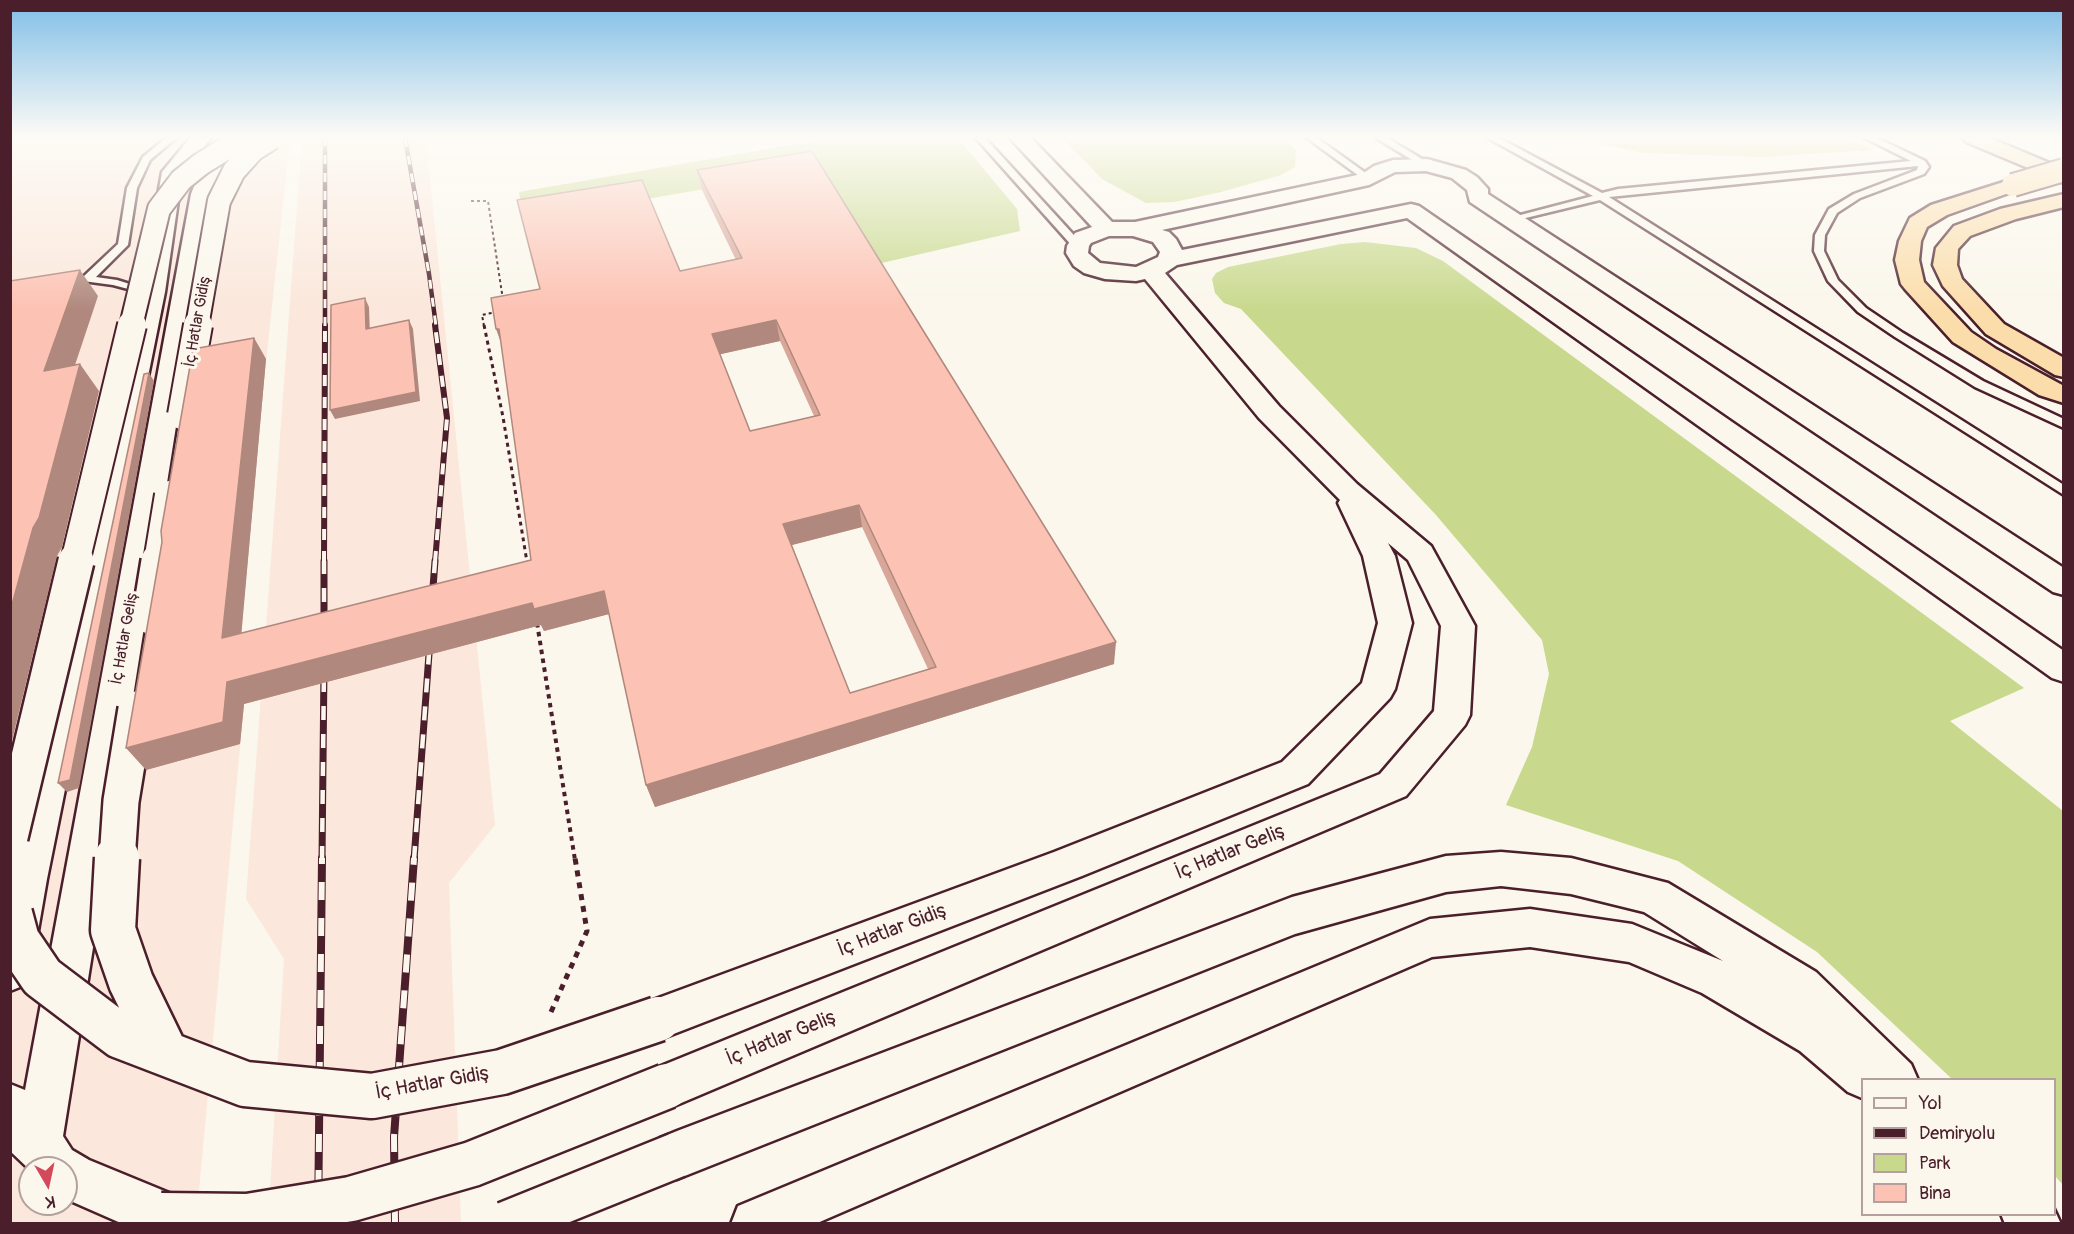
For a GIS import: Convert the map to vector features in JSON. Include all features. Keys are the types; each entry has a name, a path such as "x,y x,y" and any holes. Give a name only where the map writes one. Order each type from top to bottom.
{"highway":[{"path":"1983,196 1939,210 1918,222 1910,241 1907,260 1913,284 1962,337 2027,378 2064,395"},
{"path":"2054,196 1962,231 1947,248 1945,266 1951,281 1995,329 2034,354 2064,369"}],"street":[{"path":"10,971 32,856 153,292 168,196"},
{"path":"10,837 159,209 169,196"},
{"name":"İç Hatlar Geliş","path":"57,1156 202,196"},
{"name":"İç Hatlar Gidiş","path":"165,1052 131,982 113,930 121,801 185,396 222,196"},
{"path":"1074,196 1106,229"},
{"path":"1291,196 1135,229 1106,229 1083,238 1078,246 1077,254 1082,261 1105,272 1136,274 1160,265 1411,211 1463,206 1513,220 2064,584"},
{"path":"1377,196 1411,211 1479,256 2064,669"},
{"path":"1463,206 1472,196"},
{"path":"1135,229 1155,235 1168,244 1171,252 1160,265"},
{"path":"1160,265 1269,412 1347,491"},
{"name":"İç Hatlar Geliş","path":"78,1180 161,1215 248,1216 351,1199 472,1164 668,1086 1393,785 1452,714 1458,626 1420,554 1347,491"},
{"name":"İç Hatlar Gidiş","path":"10,914 17,940 42,976 120,1036 245,1084 372,1095 502,1072 658,1019 1068,864 1295,773 1378,689 1395,623 1379,556 1347,491"},
{"path":"506,1224 677,1155 1292,916 1446,874 1501,869 1570,876 1654,896 1801,986 1893,1078"},
{"path":"756,1224 1430,938 1530,928 1632,943 1717,979 1816,1036 1866,1078"},
{"name":"İç Hatlar Geliş","path":"10,1107 18,1125 50,1156"}],"lane":[{"path":"131,196 123,245 82,280 113,282 153,292"},
{"path":"1032,196 1078,246"},
{"path":"1513,220 1609,196"},
{"path":"1858,196 1833,211 1820,235 1819,251 1833,281 1862,310 1899,335 1979,384 2064,424"},
{"path":"1602,197 2064,491"}],"path":[{"path":"471,201 488,201 505,310 482,315 503,417 528,569"},
{"path":"536,616 587,931 550,1014"}],"shaded area":[{"path":"10,196 284,196 262,400 239,660 244,704 196,1223 11,1223"},
{"path":"298,196 432,196 495,825 449,883 461,1223 268,1223 284,959 246,899"}],"green space":[{"path":"520,196 666,196 524,220"},
{"path":"831,196 1006,196 1017,209 1020,231 873,265"},
{"path":"1132,196 1204,196 1174,202 1146,203"},
{"path":"1365,242 1416,248 1443,261 2024,688 1950,721 2063,811 2063,1185 2056,1177 2056,1078 1951,1078 1817,952 1678,861 1506,805 1532,747 1549,674 1542,640 1436,515 1241,309 1224,303 1215,293 1212,279 1216,273 1228,267 1341,244"}],"building":[{"path":"545,196 649,196 680,271 742,258 710,196 840,196 1116,642 646,785 604,591 534,609 532,603 227,682 223,722 126,748 193,349 254,338 222,638 531,560 499,329 496,329 491,298 540,289 517,200","holes":["776,320 820,415 750,431 712,334","859,505 936,667 850,693 783,524"]},
{"path":"80,270 44,371 80,364 39,518 33,528 10,612 10,281"},
{"path":"365,298 366,329 409,320 416,392 330,410 331,305"},
{"path":"149,373 70,780 58,783 144,374"}],"railway":[{"path":"325,196 325,325"},
{"path":"415,196 436,326"},
{"path":"324,562 325,325"},
{"path":"435,325 447,418 435,562"},
{"path":"432,601 435,561"},
{"path":"324,562 324,630"},
{"path":"414,860 430,640"},
{"path":"322,860 324,666"},
{"path":"318,1224 322,858"},
{"path":"395,1224 394,1137 414,858"}]}
